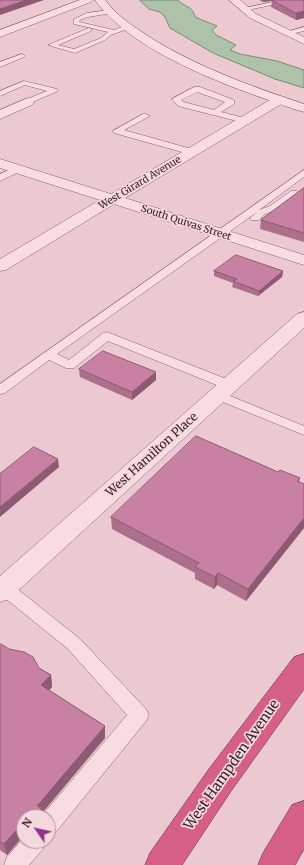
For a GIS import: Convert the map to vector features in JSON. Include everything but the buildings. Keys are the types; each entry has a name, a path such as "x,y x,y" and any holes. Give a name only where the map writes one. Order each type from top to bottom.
{"highway":[{"name":"West Hampden Avenue","path":"162,865 229,768 304,666"},
{"path":"275,865 304,817"}],"street":[{"path":"0,34 88,0"},
{"path":"100,0 110,12 151,43 191,64 230,81 304,108"},
{"path":"234,0 253,16 304,41"},
{"name":"West Girard Avenue","path":"0,266 279,100"},
{"path":"0,115 28,102"},
{"name":"South Quivas Street","path":"0,163 304,260"},
{"name":"West Hamilton Place","path":"1,588 304,318"}],"lane":[{"path":"243,8 292,0"},
{"path":"110,12 88,15 77,19 76,22 115,32"},
{"path":"89,30 51,45 75,51 103,39 109,34 128,27"},
{"path":"286,33 304,28"},
{"path":"0,65 22,56"},
{"path":"0,94 24,83 54,91 28,102"},
{"path":"215,113 231,102 198,89 176,99 181,104 195,108 215,113 245,120"},
{"path":"195,108 216,96"},
{"path":"146,116 117,132 192,152"},
{"path":"0,178 18,169"},
{"path":"224,235 304,173"},
{"path":"0,390 48,355 224,235 262,212 273,208 294,192"},
{"path":"48,355 70,365 107,336 223,390 304,431"},
{"path":"1,588 74,644 139,715 56,815"},
{"path":"15,865 28,849"}],"shaded area":[{"path":"140,0 178,0 192,10 195,17 217,26 212,30 216,35 236,45 230,50 240,54 277,61 304,70 304,88 275,79 213,53 170,28 165,17 160,12 149,9"}]}
